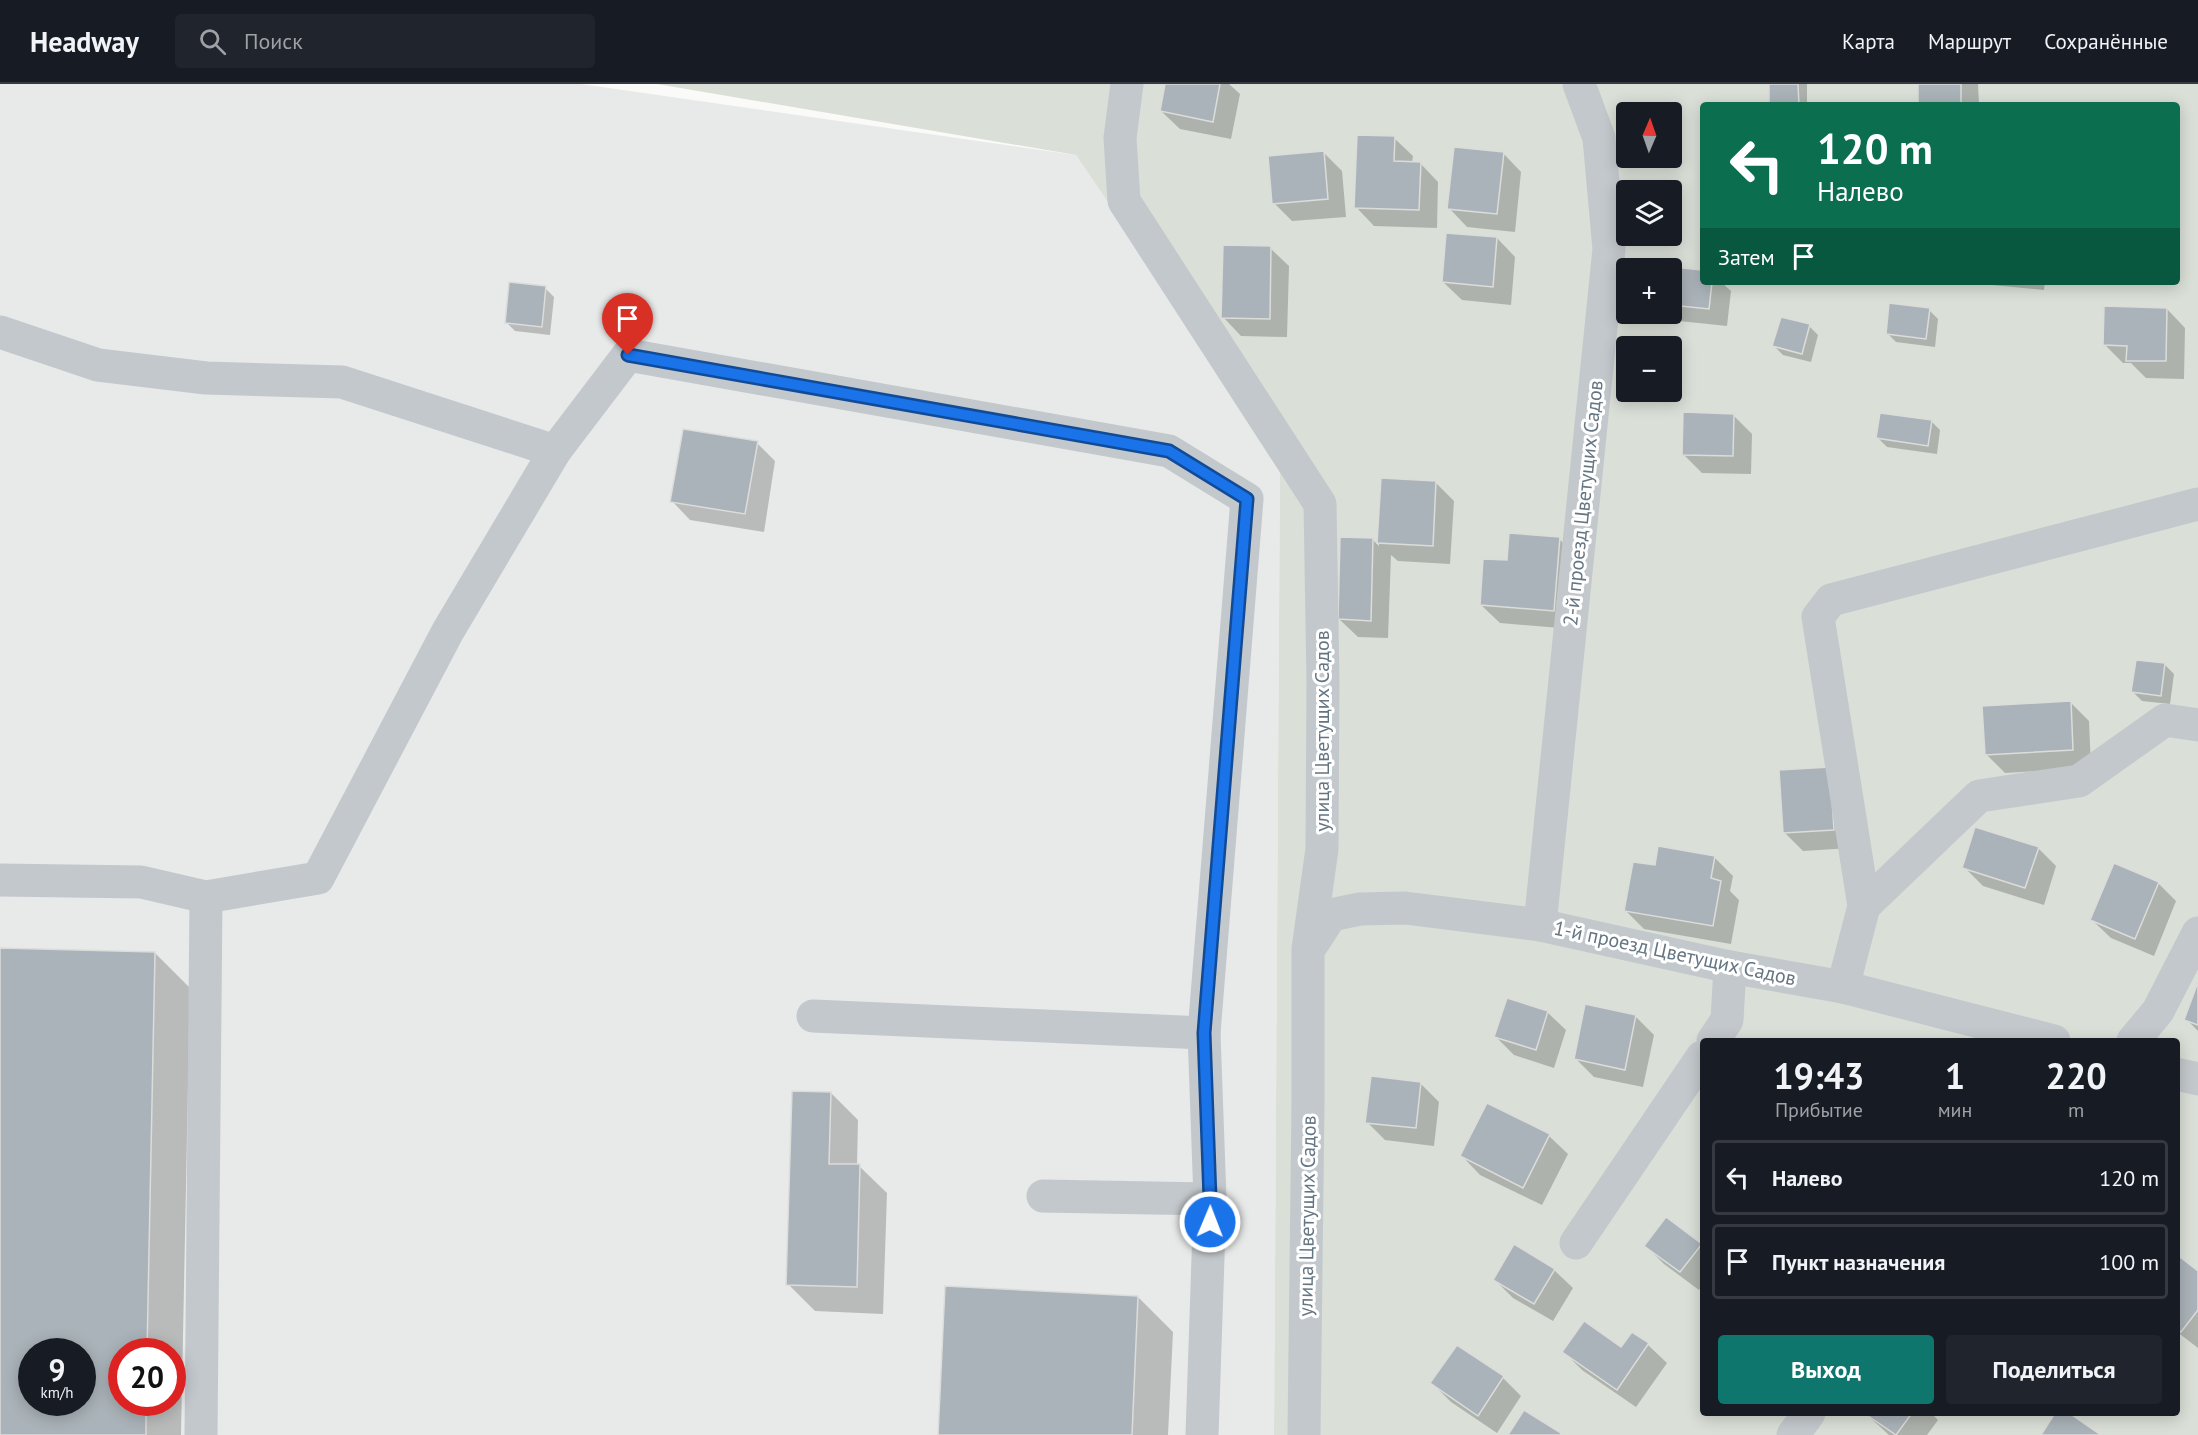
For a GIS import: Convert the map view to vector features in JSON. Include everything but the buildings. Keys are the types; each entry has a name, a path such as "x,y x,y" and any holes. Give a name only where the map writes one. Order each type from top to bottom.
{"street":[{"name":"улица Цветущих Садов","path":"1127,84 1120,138 1124,201 1320,504 1323,682 1322,849 1308,949 1304,1435"},
{"name":"2-й проезд Цветущих Садов","path":"1540,925 1609,249 1599,138 1578,84"},
{"path":"0,332 98,365 206,378 342,382 555,451"},
{"path":"0,880 141,882 206,897 318,878 448,631 555,451 628,355 1169,451 1247,499 1204,1033 1210,1199 1202,1435"},
{"path":"1843,987 1864,906 1818,617 1831,600 2198,504"},
{"path":"1864,906 1979,796 2079,782 2165,720 2198,725"},
{"path":"201,1435 206,897"},
{"name":"1-й проезд Цветущих Садов","path":"1308,949 1331,915 1360,909 1406,908 1540,925 1730,967 1843,987 2021,1036"},
{"path":"2136,1038 2158,1011 2198,933"},
{"path":"1715,1038 1727,1020 1730,967"},
{"path":"813,1016 1204,1033"},
{"path":"1576,1243 1700,1060"},
{"path":"2180,1075 2198,1079"},
{"path":"1043,1196 1210,1199"},
{"path":"1793,1435 1807,1416"}],"shaded area":[{"path":"0,84 581,84 1076,155 1280,457 1274,1435 0,1435"},
{"path":"657,84 2198,84 2198,1435 1274,1435 1280,457 1076,155"}],"route":[{"path":"628,355 1169,451 1247,499 1204,1033 1210,1222"}]}
